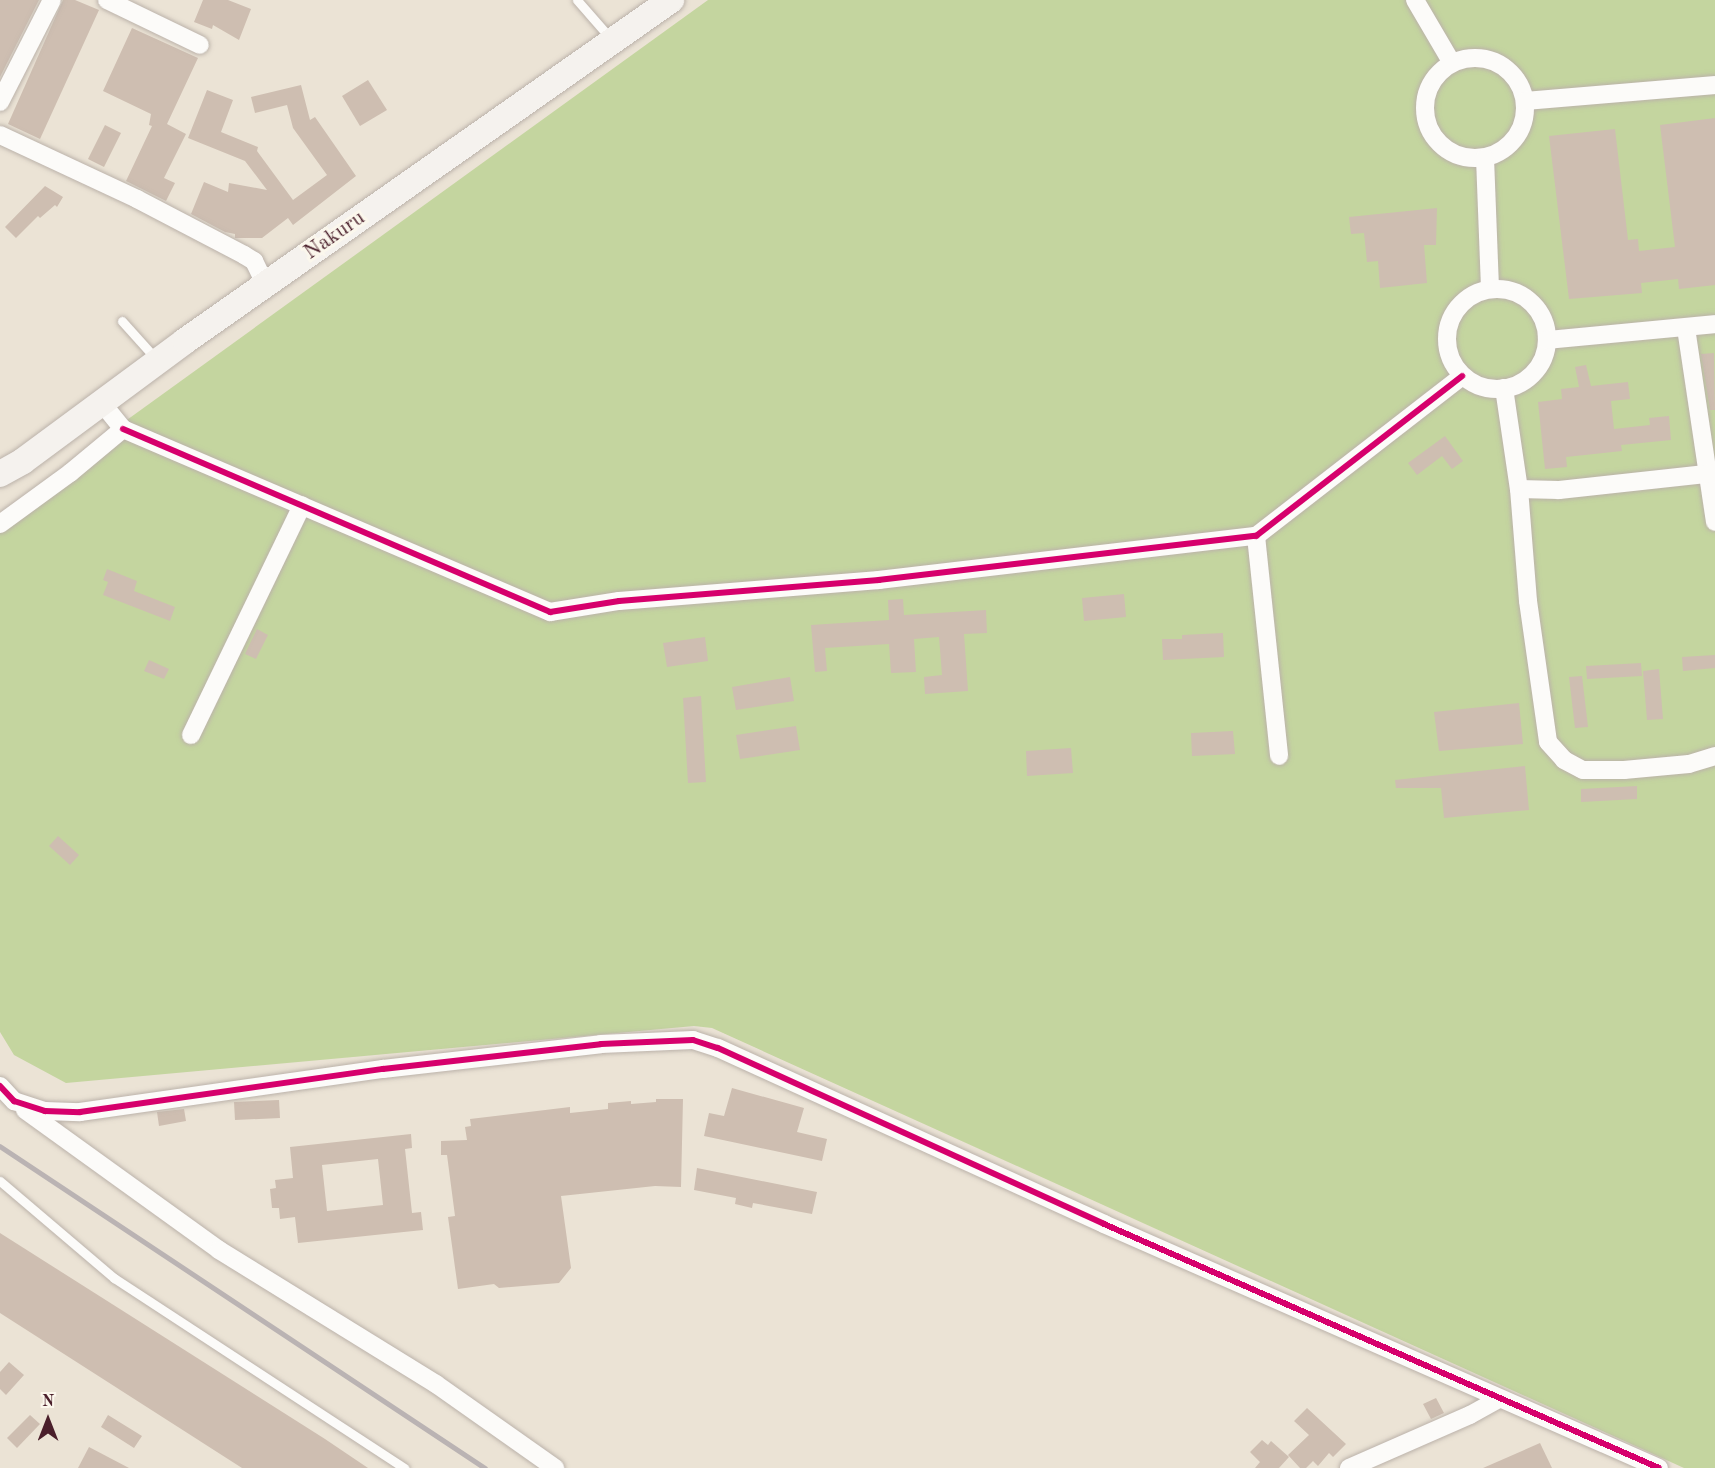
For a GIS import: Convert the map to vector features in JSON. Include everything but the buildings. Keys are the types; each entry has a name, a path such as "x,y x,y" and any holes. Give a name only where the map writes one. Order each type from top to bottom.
{"main road":[{"name":"Nakuru","path":"0,474 23,461 265,284 671,0"}],"street":[{"path":"0,102 52,0"},
{"path":"107,0 200,45"},
{"path":"1414,0 1452,63"},
{"path":"1468,58 1484,58 1499,64 1511,73 1521,86 1525,101 1525,116 1520,131 1511,143 1499,152 1485,158 1469,158 1453,153 1440,144 1430,132 1425,117 1425,101 1430,86 1439,73 1452,63 1468,58"},
{"path":"1525,101 1715,85"},
{"path":"0,135 138,199 244,255 254,261 265,284"},
{"path":"1485,158 1490,289"},
{"path":"1490,289 1511,292 1530,302 1545,326 1547,340 1544,356 1536,371 1524,381 1504,388 1492,389 1476,385 1462,376 1452,363 1447,348 1447,332 1451,316 1461,303 1474,294 1490,289"},
{"path":"1547,340 1715,324"},
{"path":"1686,328 1710,474 1715,522"},
{"path":"102,403 123,429 550,612 619,602 879,580 1256,536 1462,376"},
{"path":"1504,388 1519,489 1528,602 1548,742 1564,760 1583,770 1624,770 1689,764 1715,756"},
{"path":"0,524 70,473 123,429"},
{"path":"1519,489 1559,490 1710,474"},
{"path":"191,735 302,505"},
{"path":"1256,536 1279,756"},
{"path":"14,1101 45,1111 80,1112 383,1069 601,1044 693,1040 729,1053 1104,1224 1659,1468"},
{"path":"0,1086 14,1101 219,1251 436,1384 555,1468"},
{"path":"1349,1468 1470,1415 1499,1399"}],"lane":[{"path":"577,0 614,42"},
{"path":"122,321 159,362"},
{"path":"0,1181 114,1278 404,1468"}],"green space":[{"path":"708,0 1715,0 1715,1468 1684,1468 712,1028 694,1026 66,1083 14,1055 0,1032 0,519 113,430"}],"railway":[{"path":"0,1146 485,1468"}],"cycle path":[{"path":"123,429 550,612 619,601 879,580 1256,536 1462,376"},
{"path":"0,1086 14,1101 45,1111 80,1112 383,1069 601,1044 693,1040 718,1048 1104,1224 1659,1468"}]}
